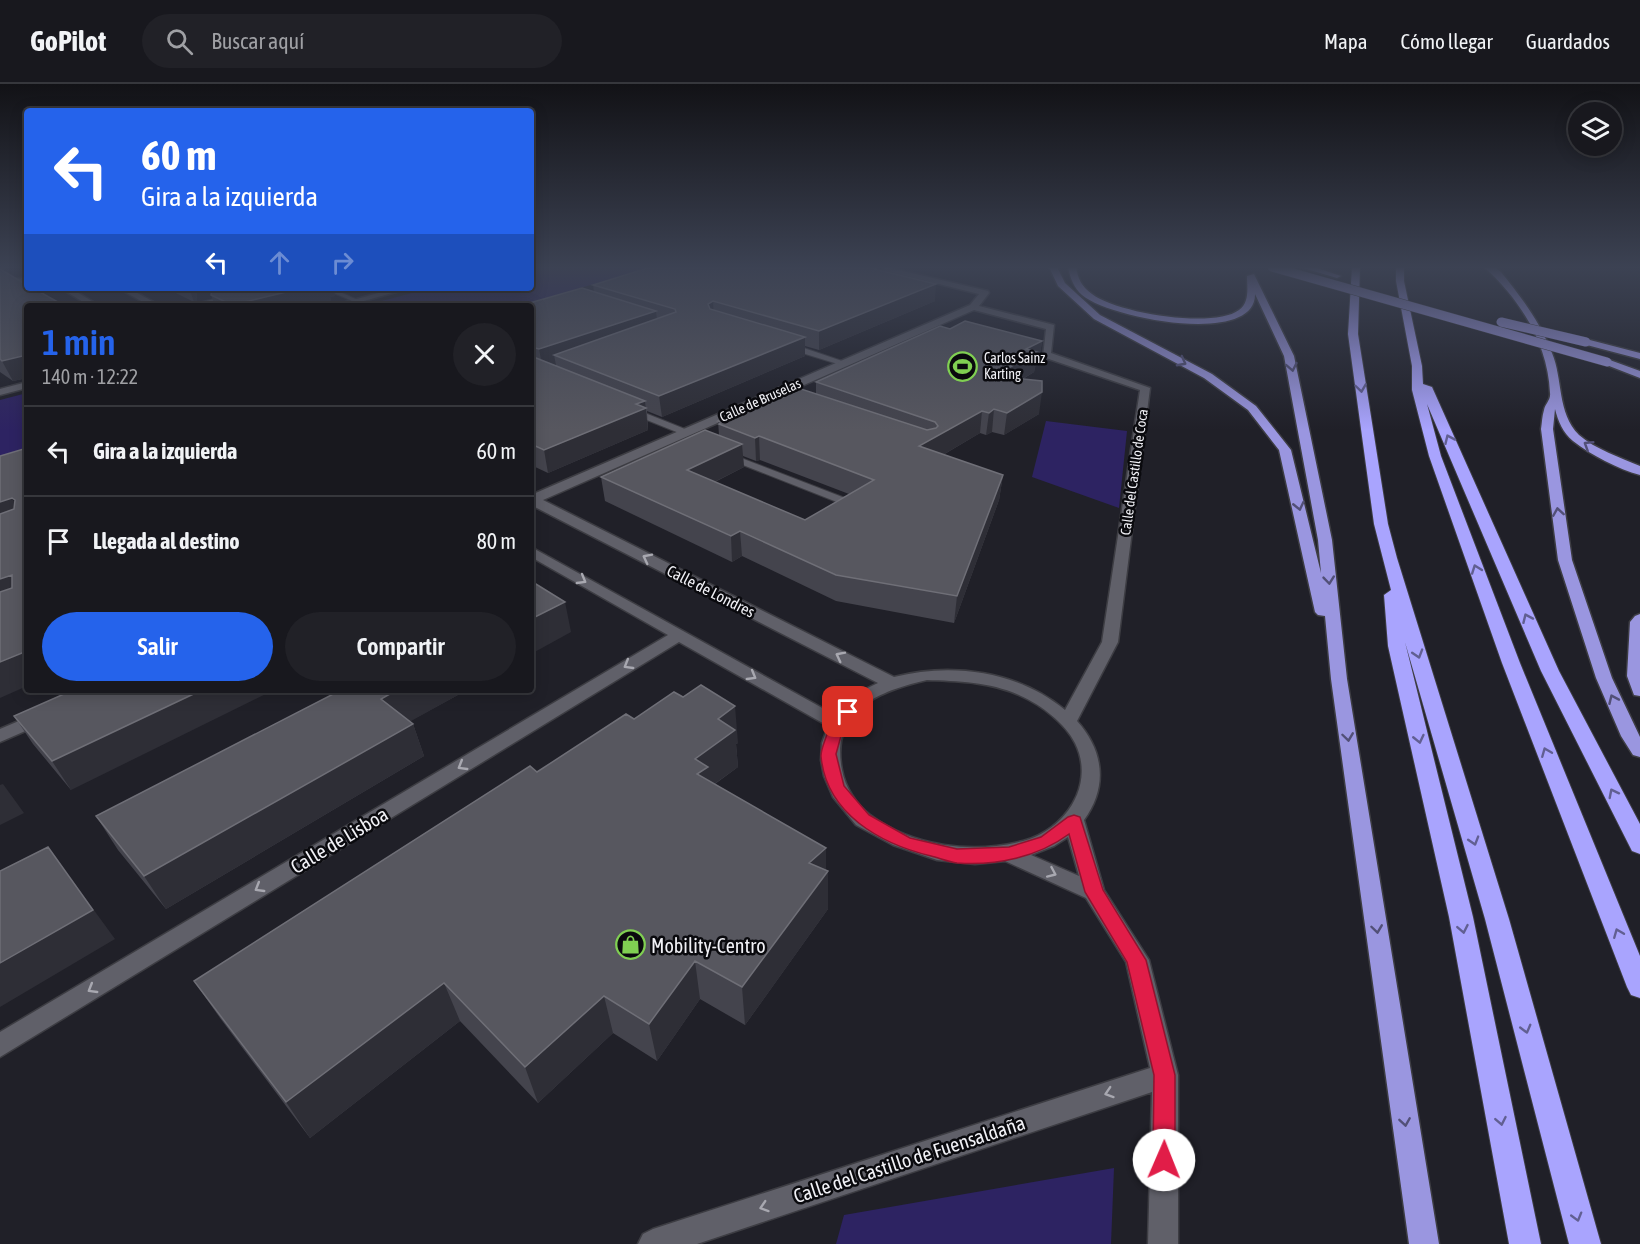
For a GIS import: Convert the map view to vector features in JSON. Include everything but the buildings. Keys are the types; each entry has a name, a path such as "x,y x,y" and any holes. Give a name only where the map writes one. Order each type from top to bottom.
{"highway":[{"path":"1106,321 1208,376 1252,408 1286,450 1339,679"},
{"path":"1273,321 1289,356 1325,540 1339,679 1424,1244"},
{"path":"1354,321 1353,334 1379,513 1389,558 1497,920 1585,1244"},
{"path":"1408,321 1417,366 1418,390 1435,456 1511,663 1640,987"},
{"path":"1462,321 1640,373"},
{"path":"1498,321 1640,355"},
{"path":"1533,321 1549,356 1556,396 1565,424 1576,438 1601,453 1640,471"},
{"path":"1588,344 1640,361"},
{"path":"1417,366 1550,671 1640,845"},
{"path":"1556,396 1549,410 1547,429 1565,560 1604,678 1630,736 1640,750"},
{"path":"1389,558 1397,646 1461,917 1525,1244"},
{"path":"1640,619 1635,676 1640,691"}],"street":[{"name":"Calle de Bruselas","path":"534,499 687,433 780,396 844,363 940,321"},
{"name":"Calle del Castillo de Coca","path":"1028,321 1051,327 1046,355 1145,388 1110,642 1068,721"},
{"path":"0,392 24,386"},
{"name":"Calle de Londres","path":"534,501 892,683"},
{"path":"534,553 837,724"},
{"name":"Calle de Lisboa","path":"0,1045 679,634"},
{"path":"927,675 976,678 1004,684 1039,699 1068,721 1085,745 1093,771 1089,797 1074,821 1047,842 1009,854 957,856 906,844 863,819 837,788 828,754 837,724 859,699 892,683 927,675"},
{"path":"0,736 52,713"},
{"path":"1074,821 1094,892 1137,960 1165,1075 1163,1244"},
{"path":"1009,854 1094,892"},
{"name":"Calle del Castillo de Fuensaldaña","path":"653,1244 1165,1075"}],"lane":[{"path":"780,343 844,363"},
{"path":"621,406 687,433"},
{"path":"713,449 841,500"}],"shaded area":[{"path":"24,394 24,450 0,457 0,400"},
{"path":"1046,421 1127,431 1119,508 1032,477"},
{"path":"1114,1168 1111,1244 836,1244 844,1215"}],"place":[{"name":"Carlos Sainz Karting","path":"963,366"},
{"name":"Mobility-Centro","path":"630,945"}],"route":[{"path":"848,712 837,724 828,754 837,788 863,819 906,844 957,856 1009,854 1047,842 1074,821 1094,892 1137,960 1165,1075 1164,1160"}]}
